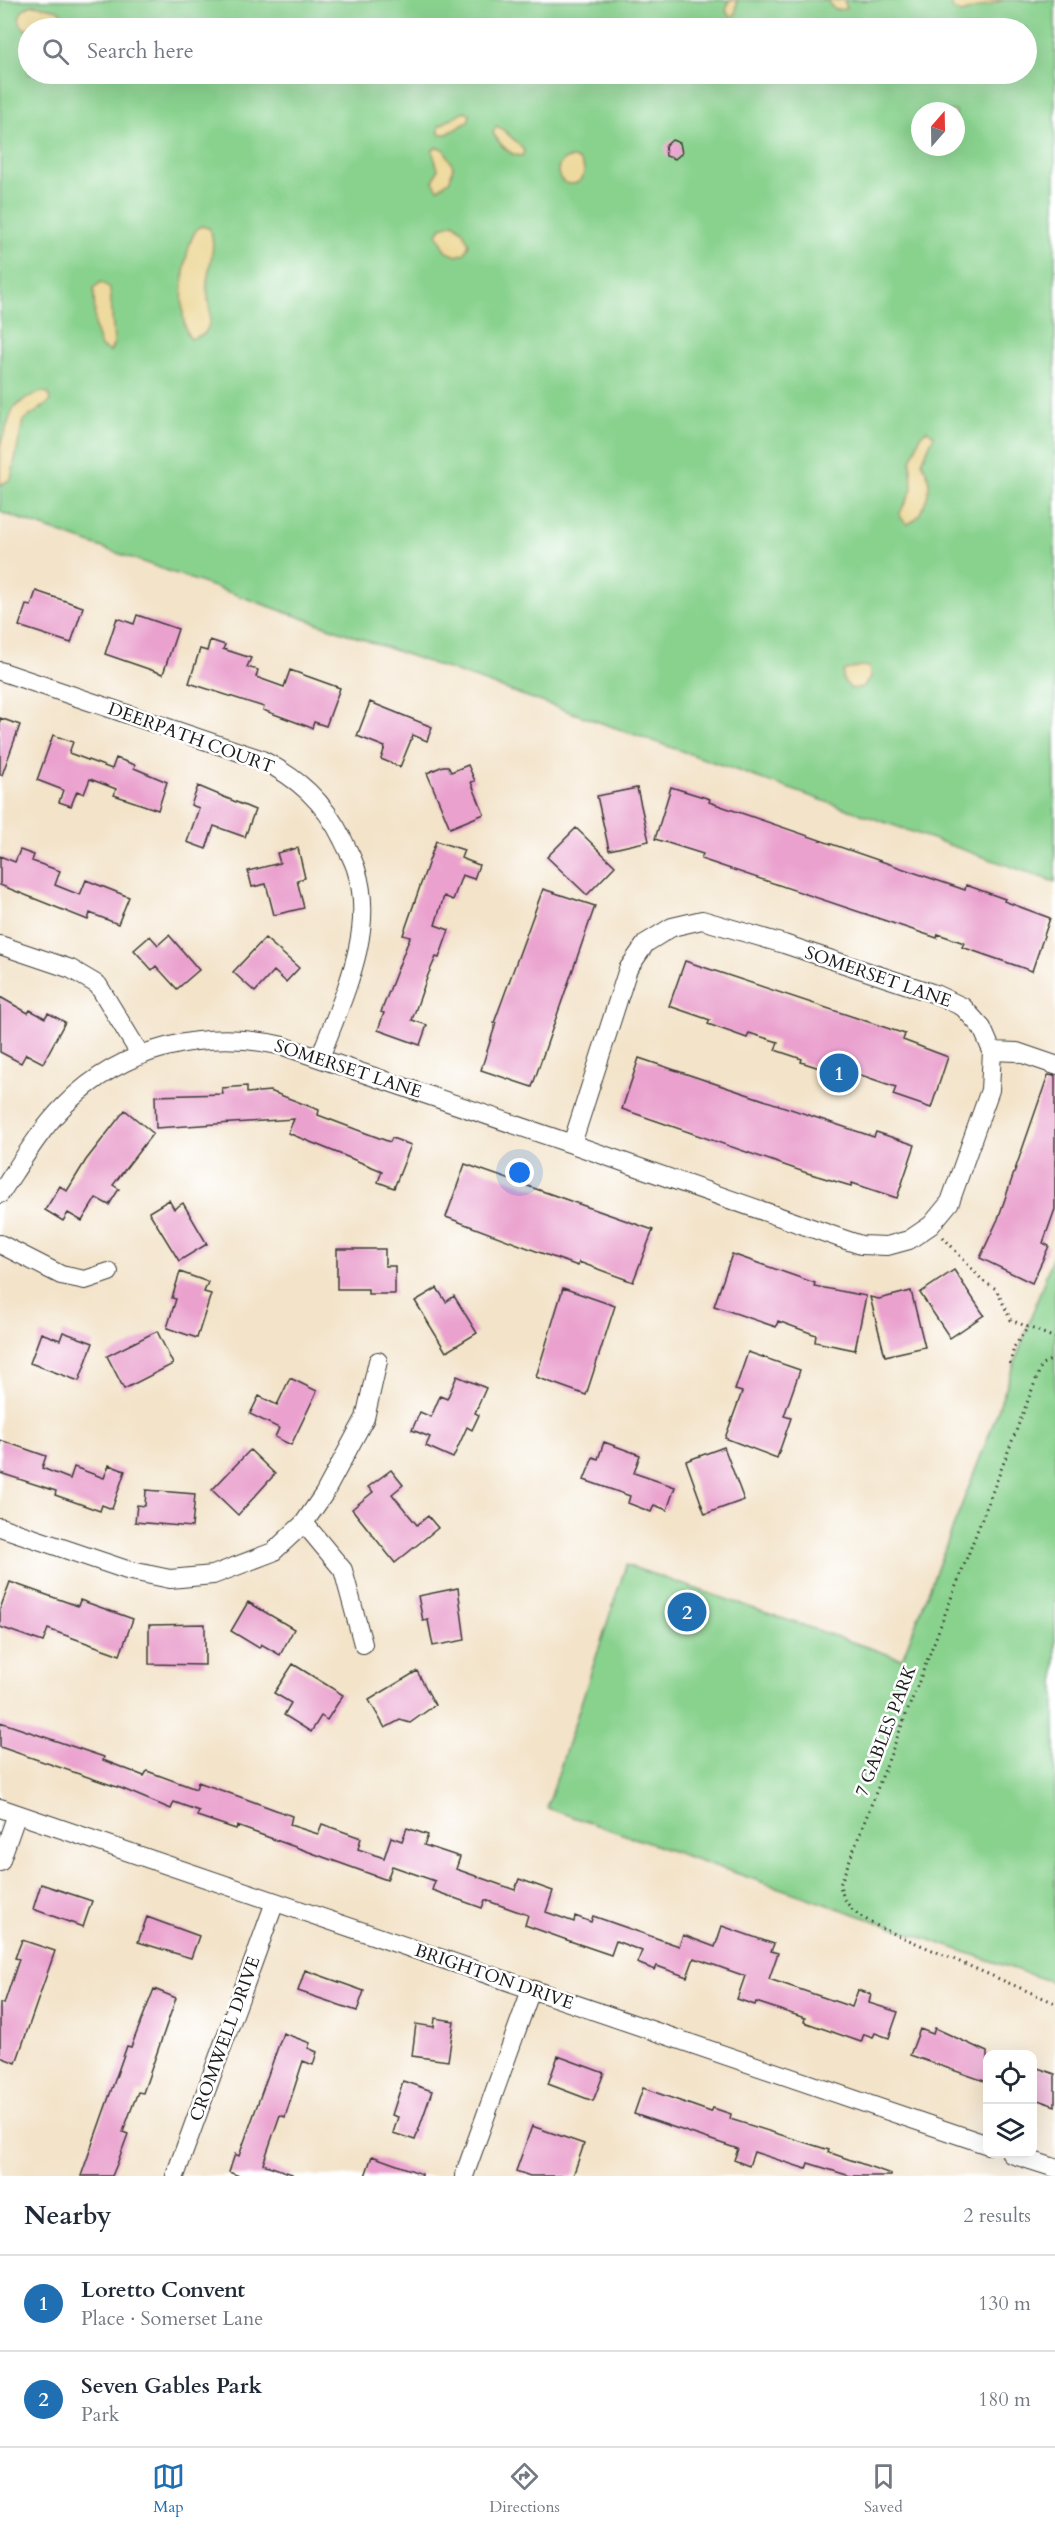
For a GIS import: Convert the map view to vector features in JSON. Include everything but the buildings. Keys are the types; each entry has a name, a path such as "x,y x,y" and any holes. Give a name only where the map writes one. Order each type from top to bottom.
{"street":[{"name":"DEERPATH COURT","path":"0,671 260,759 296,779 331,816 356,868 363,914 354,964 320,1058"},
{"name":"SOMERSET LANE","path":"0,1194 38,1138 66,1104 95,1080 140,1054 191,1041 244,1039 283,1046 320,1058 861,1245 887,1246 909,1240 931,1225 950,1202 990,1090 992,1051 982,1028 963,1007 935,994 784,944 702,920 672,927 646,943 628,969 572,1144"},
{"path":"0,945 71,969 98,985 140,1054"},
{"path":"992,1051 1017,1052 1055,1065"},
{"path":"0,1244 61,1275 85,1280 109,1272"},
{"path":"0,1527 127,1570 170,1579 213,1575 273,1552 304,1523 324,1494 364,1418 378,1361"},
{"path":"304,1523 343,1570 363,1644"},
{"path":"0,1862 9,1811"},
{"name":"BRIGHTON DRIVE","path":"9,1811 983,2144"},
{"name":"CROMWELL DRIVE","path":"175,2176 274,1902"},
{"path":"464,2176 531,1990"},
{"path":"1024,2158 1055,2168"}],"path":[{"path":"931,1225 983,1281 996,1289 1011,1320 1055,1338"},
{"path":"1010,1364 1014,1347 1028,1327"},
{"name":"7 GABLES PARK","path":"1055,1358 1042,1364 840,1886 843,1900 859,1916 881,1928 1055,2003"}],"green space":[{"path":"0,0 1055,0 1055,882 0,512"},
{"path":"1055,1250 1055,1983 547,1808 626,1565 902,1659 990,1432"}],"sand":[{"path":"729,0 737,0 736,13 731,18 726,11"},
{"path":"826,0 845,0 846,9 835,10"},
{"path":"951,0 1004,0 961,13 953,10"},
{"path":"35,5 58,10 65,18 20,18 22,12 29,6"},
{"path":"464,111 470,114 468,122 447,134 439,134 439,126"},
{"path":"496,126 522,148 524,151 522,156 513,154 501,145 493,133"},
{"path":"436,147 444,149 453,166 450,180 438,189 433,182 438,169 432,151"},
{"path":"571,158 580,162 584,171 580,180 571,184 562,180 558,171 562,162"},
{"path":"454,223 463,231 469,244 465,253 457,256 447,252 437,235 441,227"},
{"path":"201,226 209,228 213,241 207,284 210,316 208,328 204,334 191,339 183,316 183,280 190,245 195,232"},
{"path":"101,282 110,288 114,343 110,352 101,347 95,329 94,288"},
{"path":"41,392 49,393 50,402 23,421 11,479 0,485 0,445 13,409 26,398"},
{"path":"927,430 934,435 922,462 929,480 928,492 924,506 916,518 907,524 901,518 900,513 912,489 911,461 921,435"},
{"path":"860,666 869,667 871,677 863,687 851,689 843,680 843,671"}],"place":[{"name":"Loretto Convent","path":"839,1073"},
{"name":"Seven Gables Park","path":"687,1612"}]}
